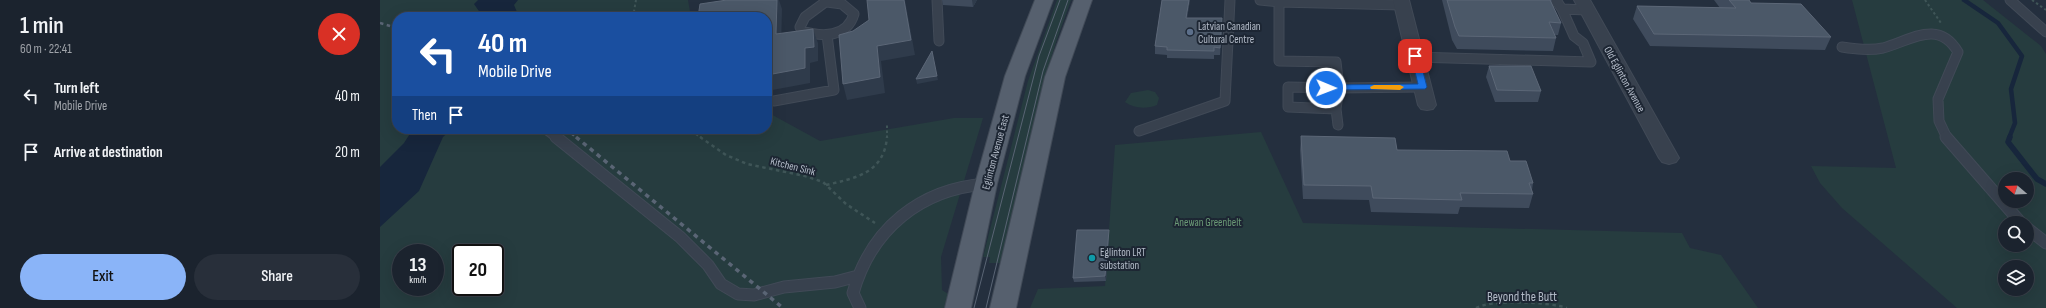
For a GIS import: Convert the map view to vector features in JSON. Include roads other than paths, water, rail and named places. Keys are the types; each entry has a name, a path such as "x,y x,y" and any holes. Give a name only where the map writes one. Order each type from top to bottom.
{"main road":[{"name":"Eglinton Avenue East","path":"959,305 986,184 1015,76 1044,0"},
{"path":"1003,308 1056,77 1083,0"}],"street":[{"path":"1402,3 1427,105"},
{"name":"Old Eglinton Avenue","path":"1585,5 1669,158"}],"lane":[{"path":"937,0 939,41"},
{"path":"1139,131 1225,101 1230,0"},
{"path":"1260,0 1278,2 1402,3"},
{"path":"1415,56 1591,62 1583,43 1574,36 1562,9 1558,3 1551,0"},
{"path":"2010,0 2046,32"},
{"path":"828,1 841,2 854,14 853,19 846,28 835,34 828,35 814,35 802,31 800,27 802,21 811,11 828,1"},
{"path":"1278,2 1279,61 1336,62 1339,88 1336,109 1338,125"},
{"path":"1562,9 1585,5"},
{"path":"1842,47 1875,49 1888,46 1918,34 1929,33 1942,36 1953,42 1958,52 1938,99 1939,121 1947,139 2015,216"},
{"path":"774,101 834,90 828,35"},
{"path":"1336,109 1288,107 1288,86 1339,88 1422,87"},
{"path":"552,134 680,237 708,265 721,284 738,294 754,295 784,287 835,282 858,276"},
{"path":"860,308 853,293 858,276 876,242 893,225 916,207 954,189 986,184"},
{"path":"2034,234 2046,243"}],"water":[{"path":"478,0 518,0 514,5 517,12 480,12 474,4"},
{"path":"410,134 446,134 443,137 419,191 380,227 380,167 404,143"}],"waterway":[{"path":"1964,0 1998,23 2022,56 2011,89 2015,123 2009,138"},
{"path":"2010,137 2008,142 2037,179 2046,184"}],"tram line":[{"path":"974,308 1039,56 1060,0"},
{"path":"986,308 1043,71 1068,0"}],"railway":[{"path":"380,23 392,27"},
{"path":"572,134 577,138"},
{"path":"576,137 783,308"}],"place":[{"name":"Latvian Canadian Cultural Centre","path":"1190,32"},
{"name":"Eglinton LRT substation","path":"1092,258"}],"park label":[{"name":"Anewan Greenbelt","path":"1208,222"}]}
